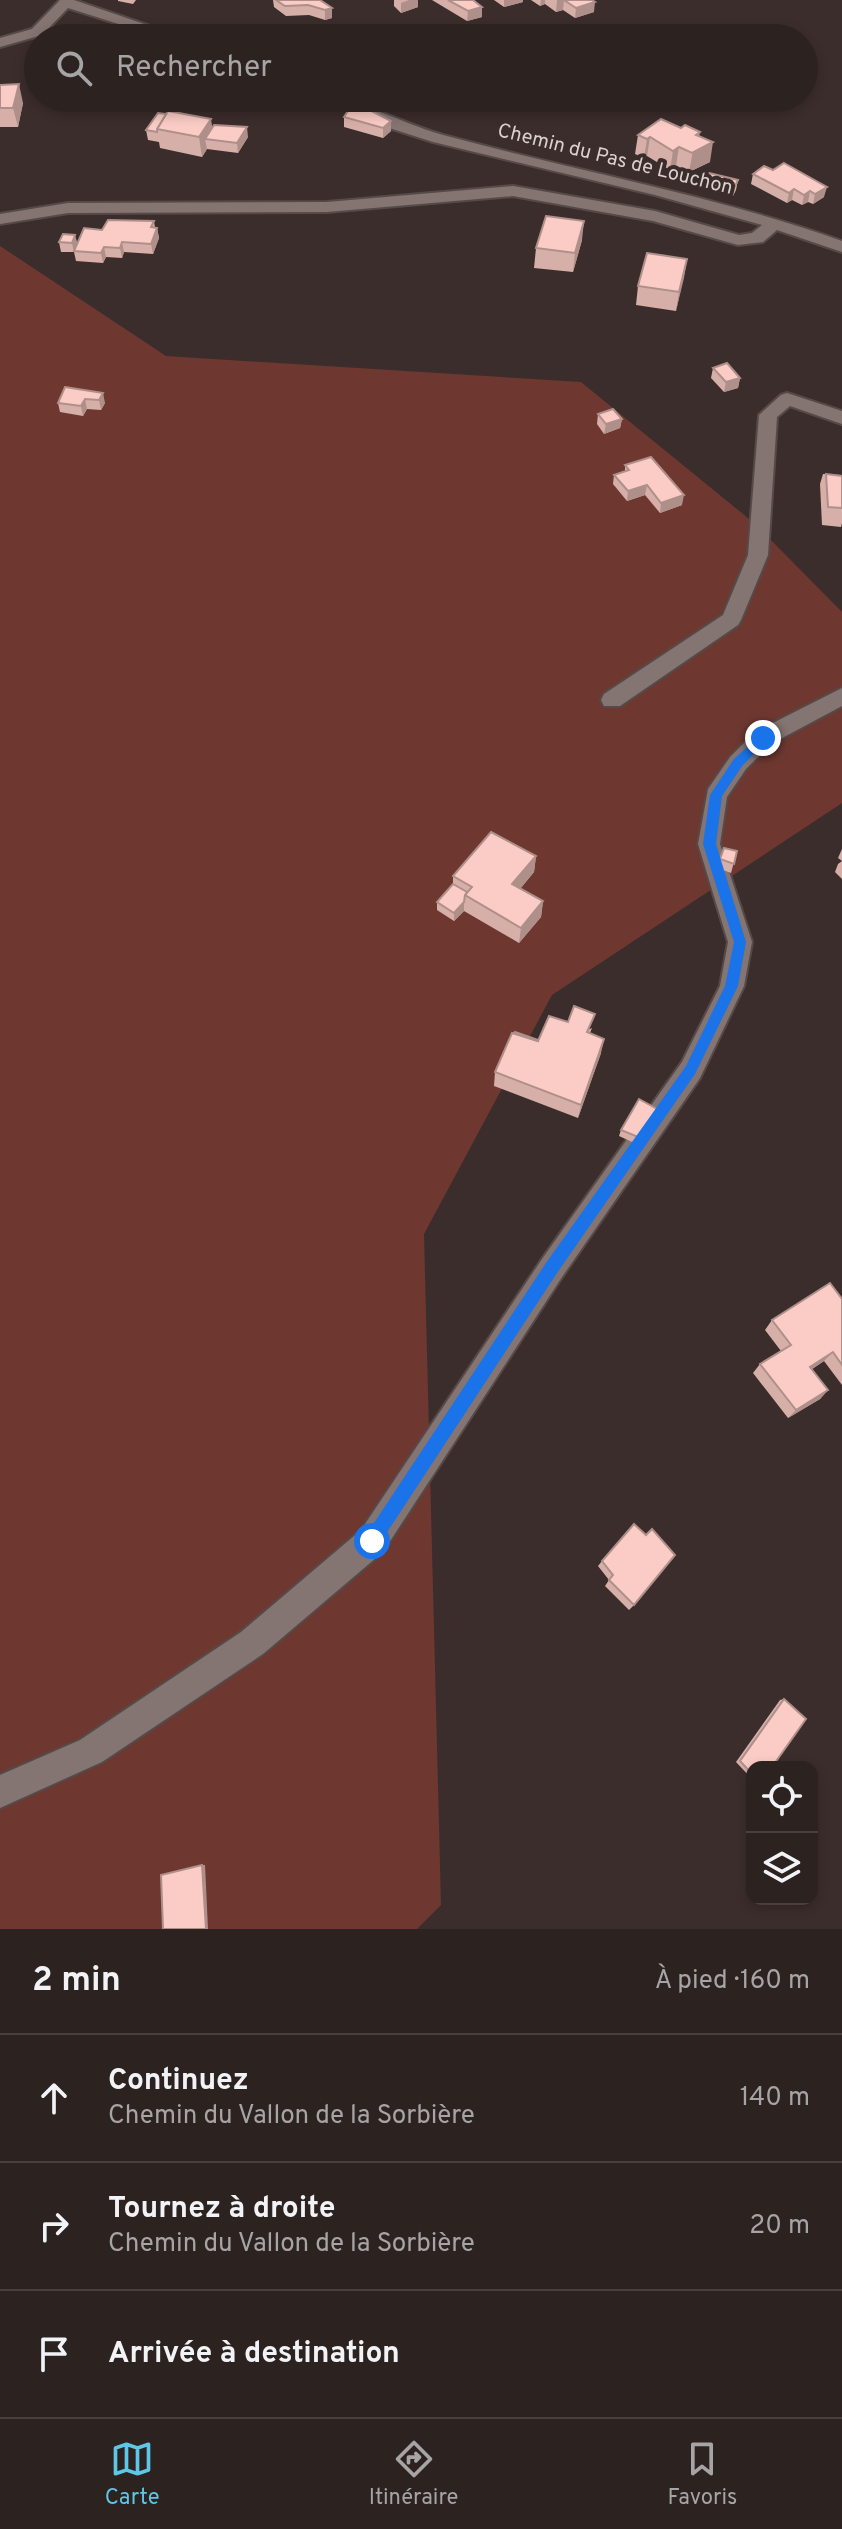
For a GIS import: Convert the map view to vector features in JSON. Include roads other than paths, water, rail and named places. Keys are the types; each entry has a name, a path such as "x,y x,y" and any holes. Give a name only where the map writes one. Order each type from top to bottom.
{"street":[{"path":"45,24 67,1 136,24"},
{"path":"0,43 24,36"},
{"name":"Chemin du Pas de Louchon","path":"363,112 407,132 592,175 775,223 842,247"},
{"path":"0,219 19,213 68,208 327,207 513,191 655,216 738,240 757,238 775,223"},
{"path":"612,700 731,620 758,555 768,415 787,399 842,418"},
{"path":"0,1792 91,1751 252,1643 372,1541 552,1268 691,1070 732,986 740,942 709,844 716,795 738,763 763,738 842,696"}]}
